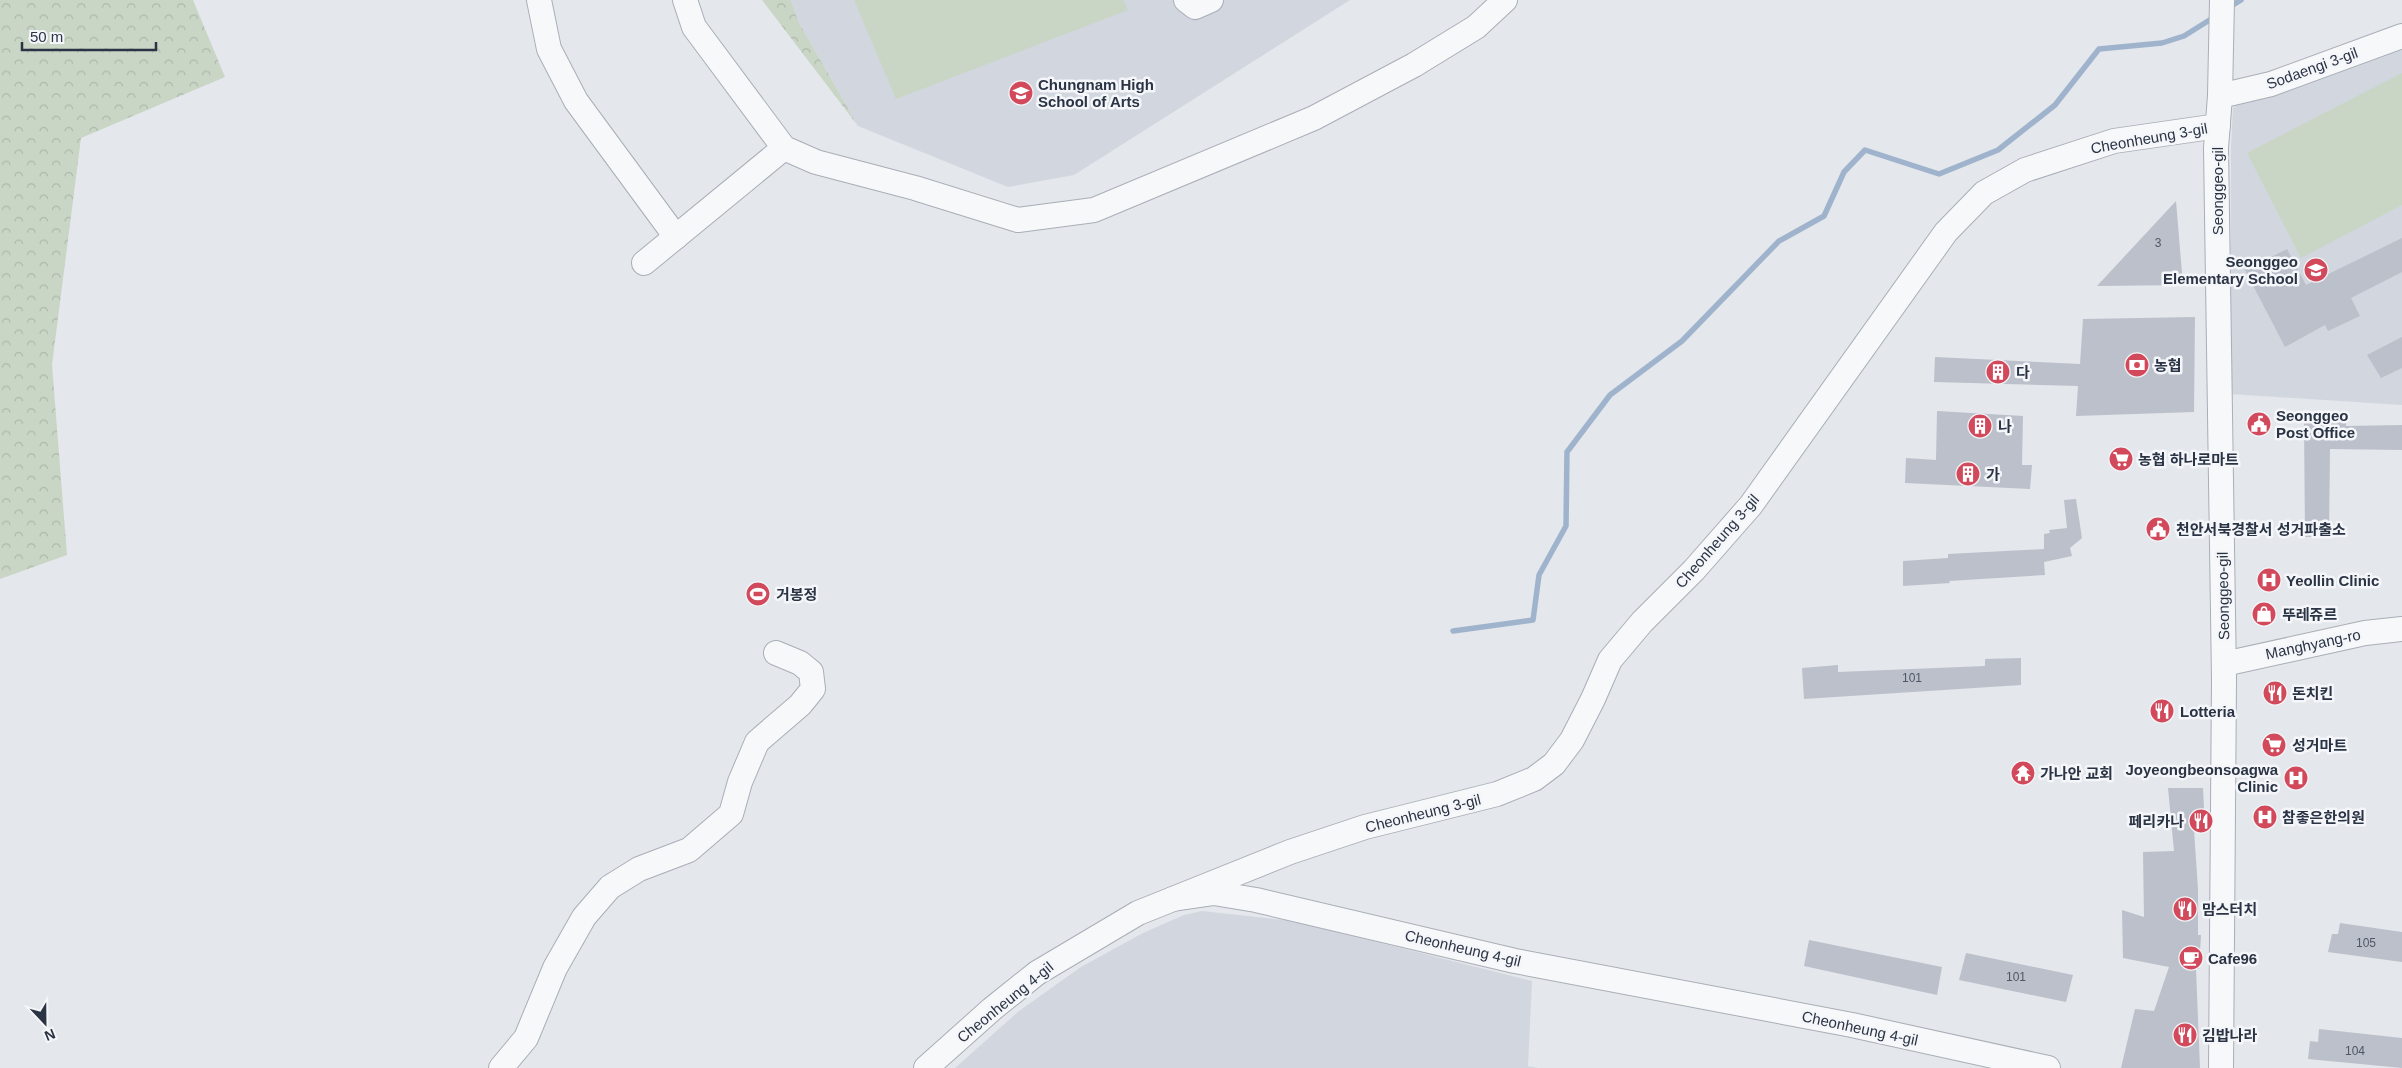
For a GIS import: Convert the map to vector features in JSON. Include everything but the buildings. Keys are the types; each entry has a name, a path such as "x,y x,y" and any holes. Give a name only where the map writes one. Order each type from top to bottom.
{"street":[{"path":"539,0 548,49 576,101 676,237"},
{"path":"685,0 694,27 784,148 816,162 916,188 1018,220 1094,210 1314,118 1414,65 1476,27 1505,0"},
{"path":"1186,0 1195,7 1211,0"},
{"name":"Seonggeo-gil","path":"2221,1068 2224,664 2216,262 2222,0"},
{"name":"Sodaengi 3-gil","path":"2220,96 2271,84 2402,36"},
{"name":"Cheonheung 3-gil","path":"1173,899 1290,852 1365,827 1496,794 1534,779 1554,764 1572,740 1610,660 1642,622 1694,570 1751,505 1946,232 1984,193 2025,170 2104,144 2218,126"},
{"path":"644,263 784,148"},
{"name":"Manghyang-ro","path":"2224,664 2365,633 2402,629"},
{"path":"501,1068 526,1038 555,968 584,917 610,887 639,868 689,850 731,814 740,782 756,742 800,705 813,689 811,672 800,663 776,653"},
{"name":"Cheonheung 4-gil","path":"926,1068 992,1009 1037,973 1138,913 1173,899 1214,893 1256,900 1515,961 1852,1025 2048,1068"}],"shaded area":[{"name":"Chungnam High School of Arts","path":"791,0 1350,0 1074,175 1008,187 858,126 798,21"},
{"name":"Seonggeo Elementary School","path":"2402,48 2402,405 2230,394 2231,147 2233,108 2245,99"},
{"path":"1202,911 1293,921 1532,981 1528,1066 1538,1068 955,1068 1019,1011 1081,967 1143,933 1184,915"}],"green space":[{"path":"0,0 193,0 225,77 81,138 52,365 67,555 0,579"},
{"path":"762,0 791,0 798,21 858,126"},
{"path":"854,0 1123,0 1128,10 896,99"},
{"path":"2402,73 2402,205 2301,258 2247,153"}],"waterway":[{"path":"2228,8 2241,0"},
{"path":"1453,631 1533,620 1539,575 1566,526 1567,452 1610,395 1682,341 1779,241 1824,216 1844,172 1865,150 1939,174 1998,150 2055,105 2099,49 2162,43 2184,36 2216,16"}],"place":[{"name":"Chungnam High School of Arts","path":"1021,93"},
{"name":"Seonggeo Elementary School","path":"2316,270"},
{"name":"농협","path":"2137,365"},
{"name":"다","path":"1998,372"},
{"name":"Seonggeo Post Office","path":"2259,424"},
{"name":"나","path":"1980,426"},
{"name":"농협 하나로마트","path":"2121,459"},
{"name":"가","path":"1968,474"},
{"name":"천안서북경찰서 성거파출소","path":"2158,529"},
{"name":"Yeollin Clinic","path":"2269,580"},
{"name":"거봉정","path":"758,594"},
{"name":"뚜레쥬르","path":"2264,614"},
{"name":"돈치킨","path":"2275,693"},
{"name":"Lotteria","path":"2162,711"},
{"name":"성거마트","path":"2274,745"},
{"name":"가나안 교회","path":"2023,773"},
{"name":"Joyeongbeonsoagwa Clinic","path":"2296,778"},
{"name":"참좋은한의원","path":"2265,817"},
{"name":"페리카나","path":"2201,821"},
{"name":"맘스터치","path":"2185,909"},
{"name":"Cafe96","path":"2191,958"},
{"name":"김밥나라","path":"2185,1035"}]}
